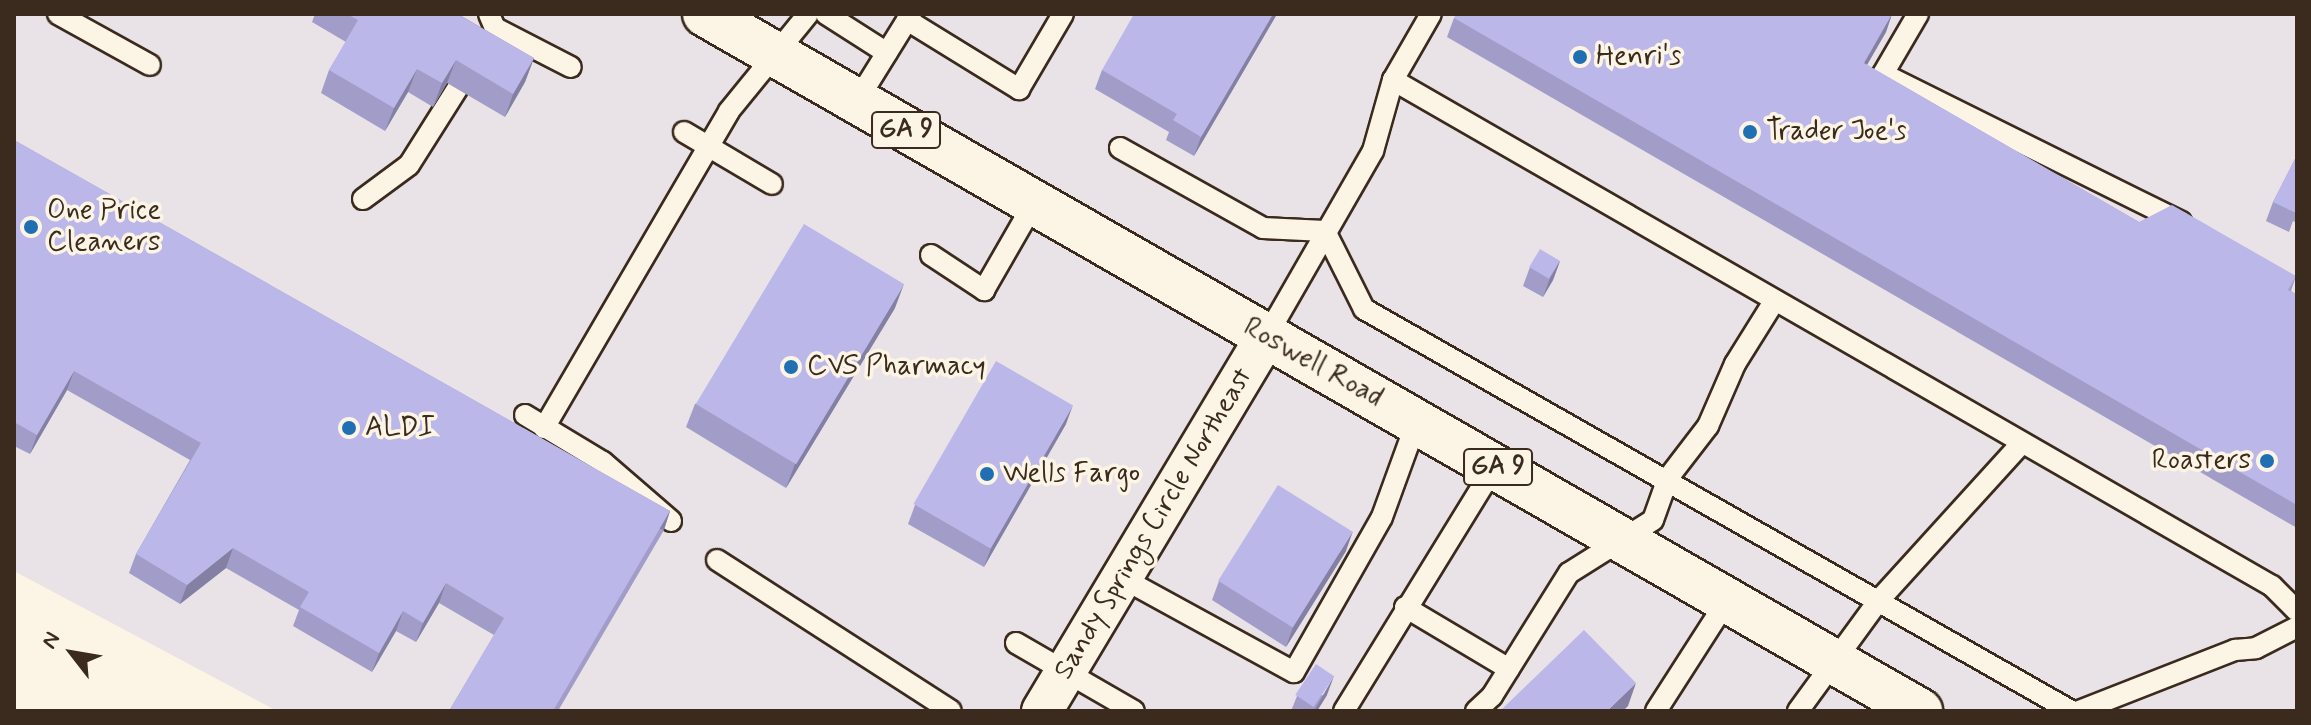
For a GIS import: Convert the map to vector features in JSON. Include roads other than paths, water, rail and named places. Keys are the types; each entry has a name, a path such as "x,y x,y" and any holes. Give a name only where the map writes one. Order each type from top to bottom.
{"main road":[{"name":"Roswell Road","path":"705,14 1920,711"}],"street":[{"name":"Sandy Springs Circle Northeast","path":"1042,711 1266,337"}],"lane":[{"path":"58,14 150,65"},
{"path":"544,428 729,111 808,14"},
{"path":"826,14 887,53"},
{"path":"857,101 909,17 1019,89 1063,14"},
{"path":"1266,337 1373,151 1393,80 1431,14"},
{"path":"1918,14 1883,74 2195,229"},
{"path":"490,28 571,67"},
{"path":"1393,80 2272,586 2297,611"},
{"path":"363,199 409,165 457,89"},
{"path":"684,132 772,184"},
{"path":"1120,148 1263,228 1325,231"},
{"path":"931,255 984,290 1034,203"},
{"path":"1325,231 1364,309 1668,478 2071,711"},
{"path":"1476,711 1509,669 1569,573 1653,520 1668,478 1708,426 1735,364 1775,300"},
{"path":"525,415 603,462 671,521"},
{"path":"1122,578 1294,672 1382,517 1417,421"},
{"path":"1798,711 1879,600 2022,443"},
{"path":"1344,711 1405,607 1495,466"},
{"path":"717,560 948,710"},
{"path":"1656,711 1728,599"},
{"path":"1405,607 1509,669"},
{"path":"2079,711 2151,686 2297,627"},
{"path":"1016,643 1134,711"}],"place":[{"name":"Henri's","path":"1580,57"},
{"name":"Trader Joe's","path":"1750,132"},
{"name":"One Price Cleaners","path":"31,227"},
{"name":"CVS Pharmacy","path":"791,367"},
{"name":"ALDI","path":"349,428"},
{"name":"Roasters","path":"2267,461"},
{"name":"Wells Fargo","path":"987,474"}]}
